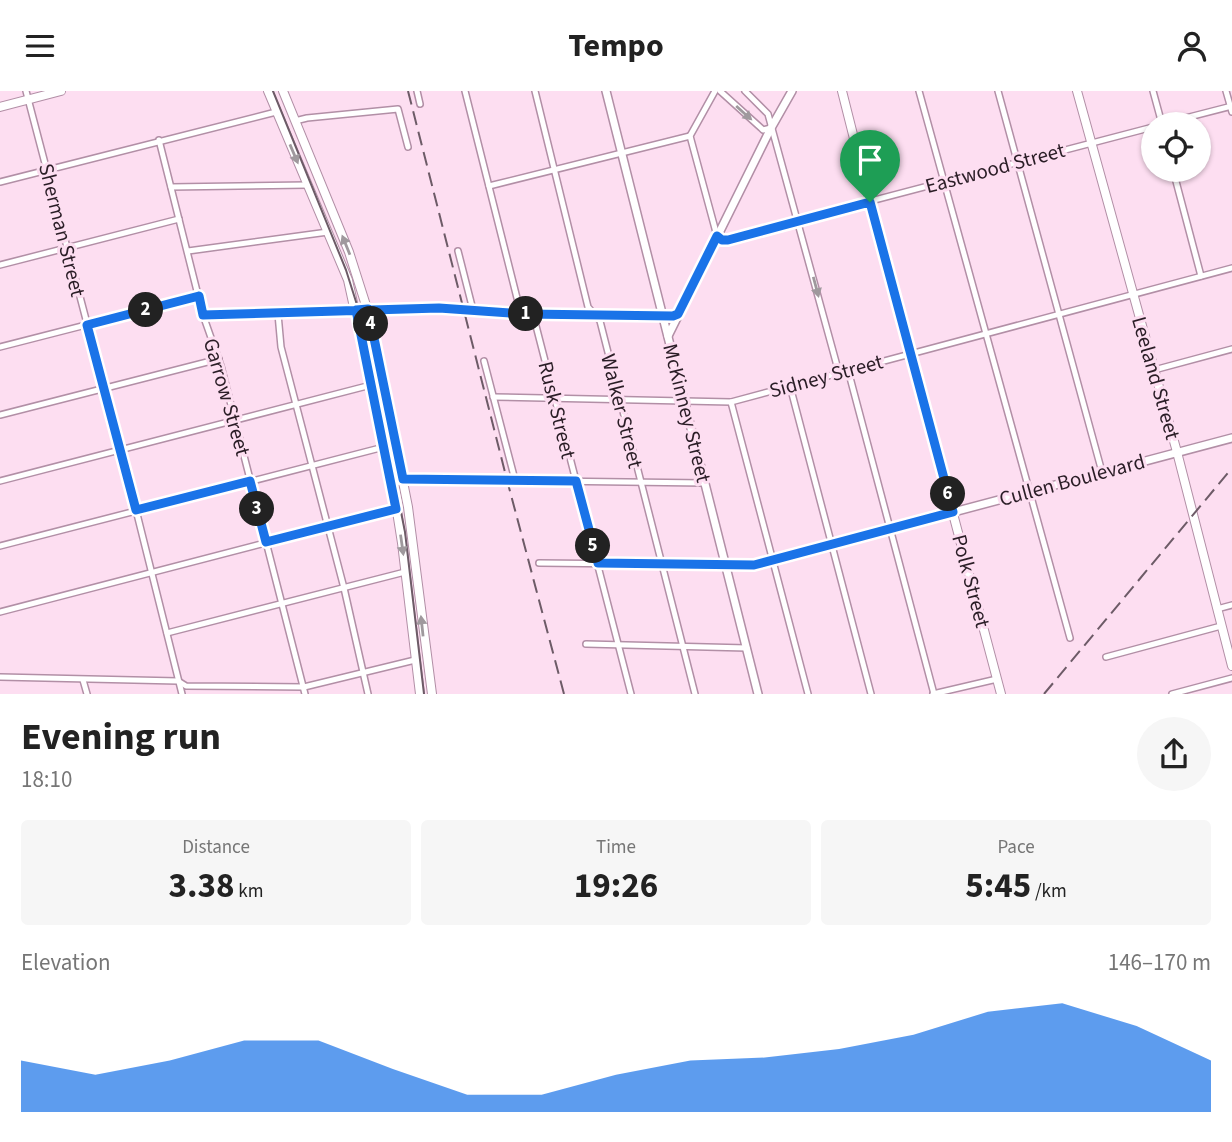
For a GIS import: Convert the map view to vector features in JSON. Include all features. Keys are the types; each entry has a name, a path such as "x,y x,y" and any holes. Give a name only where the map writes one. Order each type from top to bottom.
{"main road":[{"path":"0,107 27,95 61,91"},
{"path":"268,91 348,280 356,310 396,509 420,694"},
{"path":"283,91 349,252 368,309 414,540 432,694"},
{"name":"Polk Street","path":"840,91 1001,694"},
{"name":"Leeland Street","path":"1077,91 1177,452 1232,666"}],"street":[{"path":"417,91 420,104"},
{"name":"Rusk Street","path":"465,91 519,306 535,322 631,694"},
{"name":"Walker Street","path":"535,91 588,307 600,321 695,694"},
{"name":"McKinney Street","path":"606,91 758,694"},
{"path":"489,186 690,136 718,91 763,130 771,128"},
{"path":"745,91 768,114 839,373"},
{"path":"668,336 792,91"},
{"path":"919,91 1070,638"},
{"path":"998,91 1102,472"},
{"path":"1153,91 1159,112"},
{"path":"1211,113 1231,108 1226,91"},
{"name":"Sherman Street","path":"27,95 121,449 182,694"},
{"path":"295,121 398,109 408,146"},
{"path":"0,182 276,112"},
{"name":"Eastwood Street","path":"717,236 728,240 1141,130"},
{"path":"690,136 717,236"},
{"name":"Garrow Street","path":"159,140 203,315 219,359 306,694"},
{"path":"1177,182 1201,276"},
{"path":"171,187 307,185"},
{"path":"0,265 179,219"},
{"path":"188,251 328,232"},
{"path":"458,251 473,310"},
{"name":"Sidney Street","path":"494,397 731,402 1232,268"},
{"path":"0,347 199,296"},
{"path":"203,315 439,308 526,314 678,314"},
{"path":"278,314 281,347 344,587 368,694"},
{"path":"1154,370 1232,349"},
{"path":"0,415 219,359"},
{"path":"484,361 515,480"},
{"path":"848,370 934,694 997,679"},
{"path":"0,481 371,385"},
{"path":"789,386 871,694"},
{"path":"731,402 808,694"},
{"name":"Cullen Boulevard","path":"539,563 754,565 1232,438"},
{"path":"0,546 384,447"},
{"path":"403,479 705,483"},
{"path":"0,612 396,509"},
{"path":"167,633 405,572"},
{"path":"1217,609 1232,605"},
{"path":"1106,657 1221,626"},
{"path":"586,644 747,648"},
{"path":"0,677 178,681 186,686 304,687 415,660"},
{"path":"1171,694 1232,678"},
{"path":"83,680 87,694"},
{"path":"242,685 244,694"}],"tram line":[{"path":"273,91 346,270 364,327 405,532 424,694"}],"railway":[{"path":"408,91 564,694"},
{"path":"1044,694 1232,468"}],"route":[{"path":"870,202 728,240 717,236 678,314 673,316 526,314 439,308 377,309 278,314 203,315 199,296 87,325 136,510 250,481 266,542 396,509 391,480 356,310 368,309 373,331 403,479 576,481 598,563 754,565 953,512 870,202"}]}
